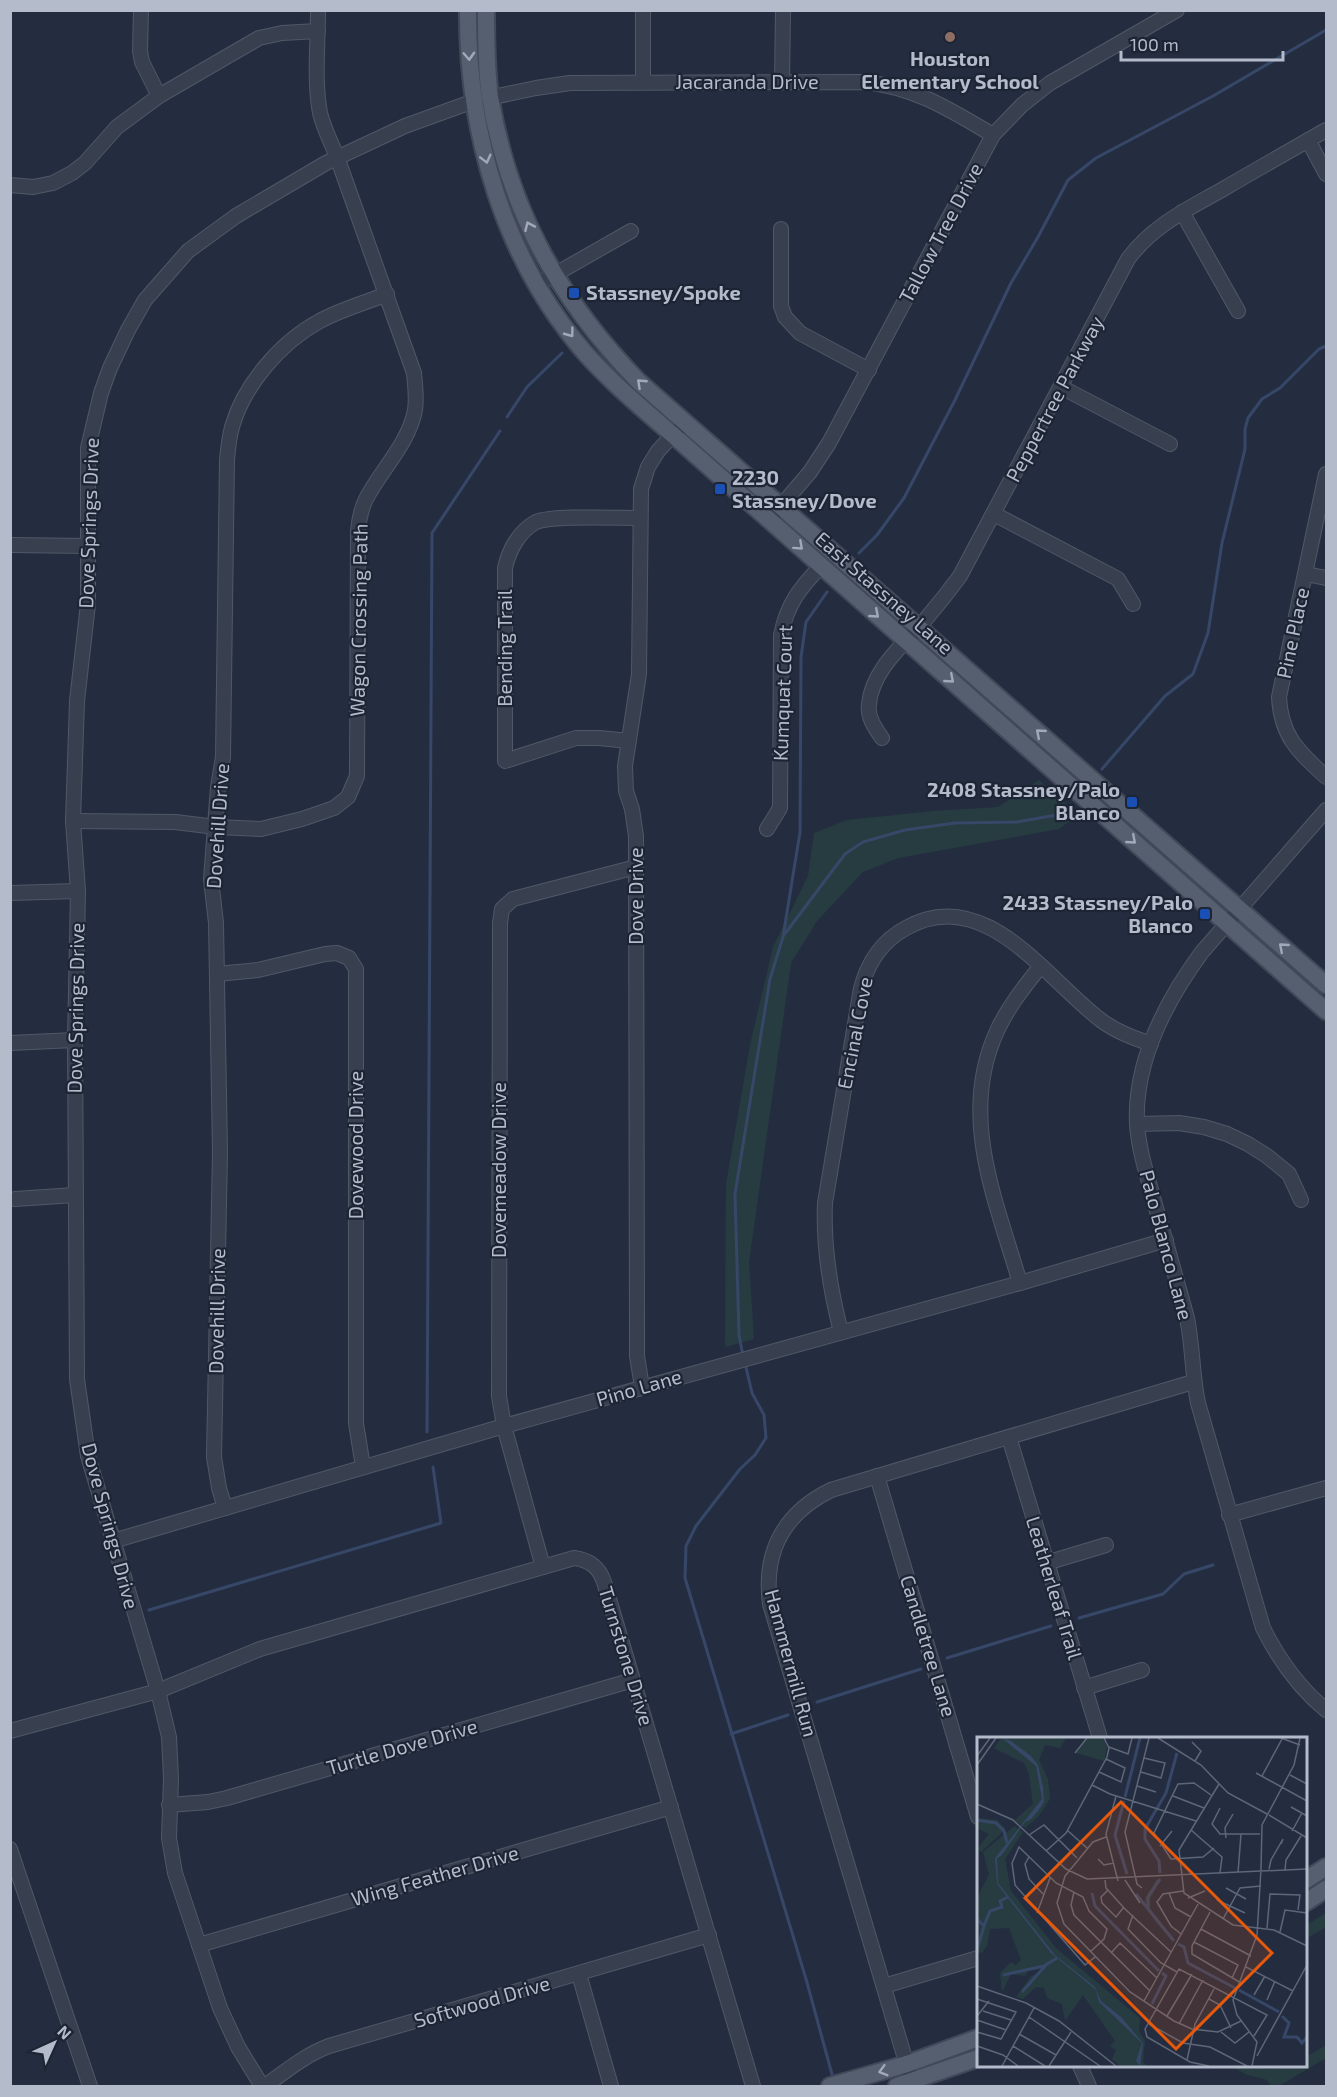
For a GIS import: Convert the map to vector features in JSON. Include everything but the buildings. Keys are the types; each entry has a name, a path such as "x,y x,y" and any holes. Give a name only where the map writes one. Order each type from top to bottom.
{"main road":[{"name":"East Stassney Lane","path":"468,10 470,67 517,198 534,238 555,274 579,313 612,354 638,381 1326,985"},
{"name":"East Stassney Lane","path":"486,10 487,64 479,131 498,199 516,243 538,284 585,352 624,392 1326,1011"},
{"path":"1307,1879 1326,1867"},
{"path":"1307,1901 1326,1889"},
{"path":"830,2086 907,2064 977,2038"},
{"path":"904,2084 977,2058"}],"street":[{"path":"141,10 142,62 159,96"},
{"name":"Wagon Crossing Path","path":"73,821 175,822 261,829 334,808 348,797 357,776 357,531 366,500 409,430 415,410 414,373 320,112 318,10"},
{"path":"643,10 643,82"},
{"path":"782,81 783,10"},
{"name":"Tallow Tree Drive","path":"769,519 820,458 993,135 1022,105 1050,83 1177,10"},
{"path":"10,185 33,187 53,183 72,173 90,158 117,127 159,96 259,38 282,33 318,31"},
{"name":"Jacaranda Drive","path":"482,99 570,83 867,82 887,84 922,95 993,135"},
{"name":"Dove Springs Drive","path":"264,2086 249,2066 229,2028 199,1945 171,1856 169,1805 171,1757 168,1737 158,1691 88,1456 77,1379 75,1040 78,891 73,821 77,701 88,604 88,448 93,423 110,368 145,300 188,251 236,216 337,157 405,126 482,99"},
{"name":"Peppertree Parkway","path":"882,738 873,725 869,713 870,698 881,672 960,576 1128,259 1152,232 1182,212 1326,130"},
{"path":"1308,140 1326,174"},
{"path":"1182,212 1238,311"},
{"path":"781,229 781,306 785,317 800,333 869,369"},
{"path":"538,284 631,231"},
{"name":"Dovehill Drive","path":"225,1508 214,1457 220,1152 216,923 211,879 218,787 223,757 227,460 231,428 254,382 271,360 292,340 318,321 387,294"},
{"path":"1061,387 1170,444"},
{"name":"Dove Drive","path":"642,1387 637,1356 636,836 632,809 626,791 625,766 639,674 641,489 648,467 685,422"},
{"name":"Pine Place","path":"1326,474 1279,698 1285,728 1295,747 1326,777"},
{"path":"994,514 1118,579 1133,604"},
{"name":"Bending Trail","path":"629,741 576,738 505,761 505,568 509,552 520,535 536,522 555,519 640,518"},
{"path":"10,545 88,546"},
{"name":"Kumquat Court","path":"767,829 780,808 781,634 788,608 803,585 825,570"},
{"path":"1306,574 1326,578"},
{"name":"Palo Blanco Lane","path":"1326,810 1202,952 1184,977 1168,1005 1151,1044 1140,1083 1137,1124 1145,1167 1191,1336 1193,1382 1263,1628 1275,1652 1300,1686 1326,1710"},
{"name":"Dovemeadow Drive","path":"543,1567 504,1426 499,1396 500,923 502,909 513,899 636,867"},
{"path":"10,893 78,891"},
{"name":"Encinal Cove","path":"841,1332 827,1270 825,1203 861,988 869,966 890,939 910,926 932,918 955,917 977,921 1000,932 1109,1026 1151,1044"},
{"name":"Dovewood Drive","path":"217,974 258,970 337,953 349,958 356,969 355,1414 363,1467"},
{"path":"1020,1283 986,1163 979,1111 985,1065 997,1030 1015,999 1040,967"},
{"path":"10,1042 75,1040"},
{"path":"1137,1124 1179,1123 1204,1127 1248,1144 1289,1174 1300,1200"},
{"path":"15,1200 75,1196"},
{"name":"Pino Lane","path":"113,1541 504,1426 1020,1283 1166,1240"},
{"name":"Hammermill Run","path":"904,2084 907,2064 770,1604 769,1569 775,1547 788,1524 797,1514 819,1496 831,1490 1193,1382"},
{"name":"Leatherleaf Trail","path":"1009,1437 1100,1737"},
{"name":"Candletree Lane","path":"877,1476 977,1813"},
{"path":"1229,1515 1326,1488"},
{"path":"1046,1563 1106,1545"},
{"name":"Turnstone Drive","path":"10,1731 158,1691 260,1649 574,1558 582,1559 596,1567 604,1582 753,2086"},
{"path":"1084,1688 1142,1670"},
{"name":"Turtle Dove Drive","path":"169,1805 227,1798 633,1680"},
{"name":"Wing Feather Drive","path":"199,1945 671,1807"},
{"path":"10,1849 90,2086"},
{"name":"Softwood Drive","path":"264,2086 304,2057 329,2046 709,1935"},
{"path":"884,1986 977,1958"},
{"path":"579,1974 611,2086"},
{"path":"1080,2067 1089,2086"}],"green space":[{"path":"1039,780 1078,815 1059,829 898,858 863,872 817,921 791,963 749,1262 754,1339 725,1347 726,1184 750,1045 773,947 808,876 814,833 847,820 998,807"},
{"path":"1326,1913 1326,1927 1307,1938 1307,1924"},
{"path":"1326,2045 1326,2058 1279,2086 1271,2086 1267,2080 1247,2075 1233,2067 1267,2069 1307,2067 1307,2056"}],"waterway":[{"path":"859,553 877,535 904,498 954,402 1011,283 1068,180 1096,158 1213,96 1326,30"},
{"path":"1102,769 1165,696 1193,674 1208,633 1222,543 1245,449 1245,429 1248,418 1262,399 1280,388 1319,349 1326,346"},
{"path":"507,417 527,387 562,353"},
{"path":"427,1432 432,533 500,431"},
{"path":"743,1356 739,1335 735,1194 770,979 783,937 800,832 801,657 806,622 827,592"},
{"path":"784,935 845,854 863,842 905,830 955,823 1017,822 1062,814 1070,805"},
{"path":"745,1363 752,1393 764,1415 766,1438 755,1455 740,1469 696,1526 686,1546 685,1578 806,1979 833,2078"},
{"path":"149,1610 441,1523 433,1467"},
{"path":"1079,1618 1163,1594 1184,1574 1213,1565"},
{"path":"947,1658 1051,1626"},
{"path":"817,1702 921,1669"},
{"path":"731,1734 788,1715"}],"place":[{"name":"Houston Elementary School","path":"950,37"},
{"name":"Stassney/Spoke","path":"574,293"},
{"name":"2230 Stassney/Dove","path":"720,489"},
{"name":"2408 Stassney/Palo Blanco","path":"1132,802"},
{"name":"2433 Stassney/Palo Blanco","path":"1205,914"}]}
